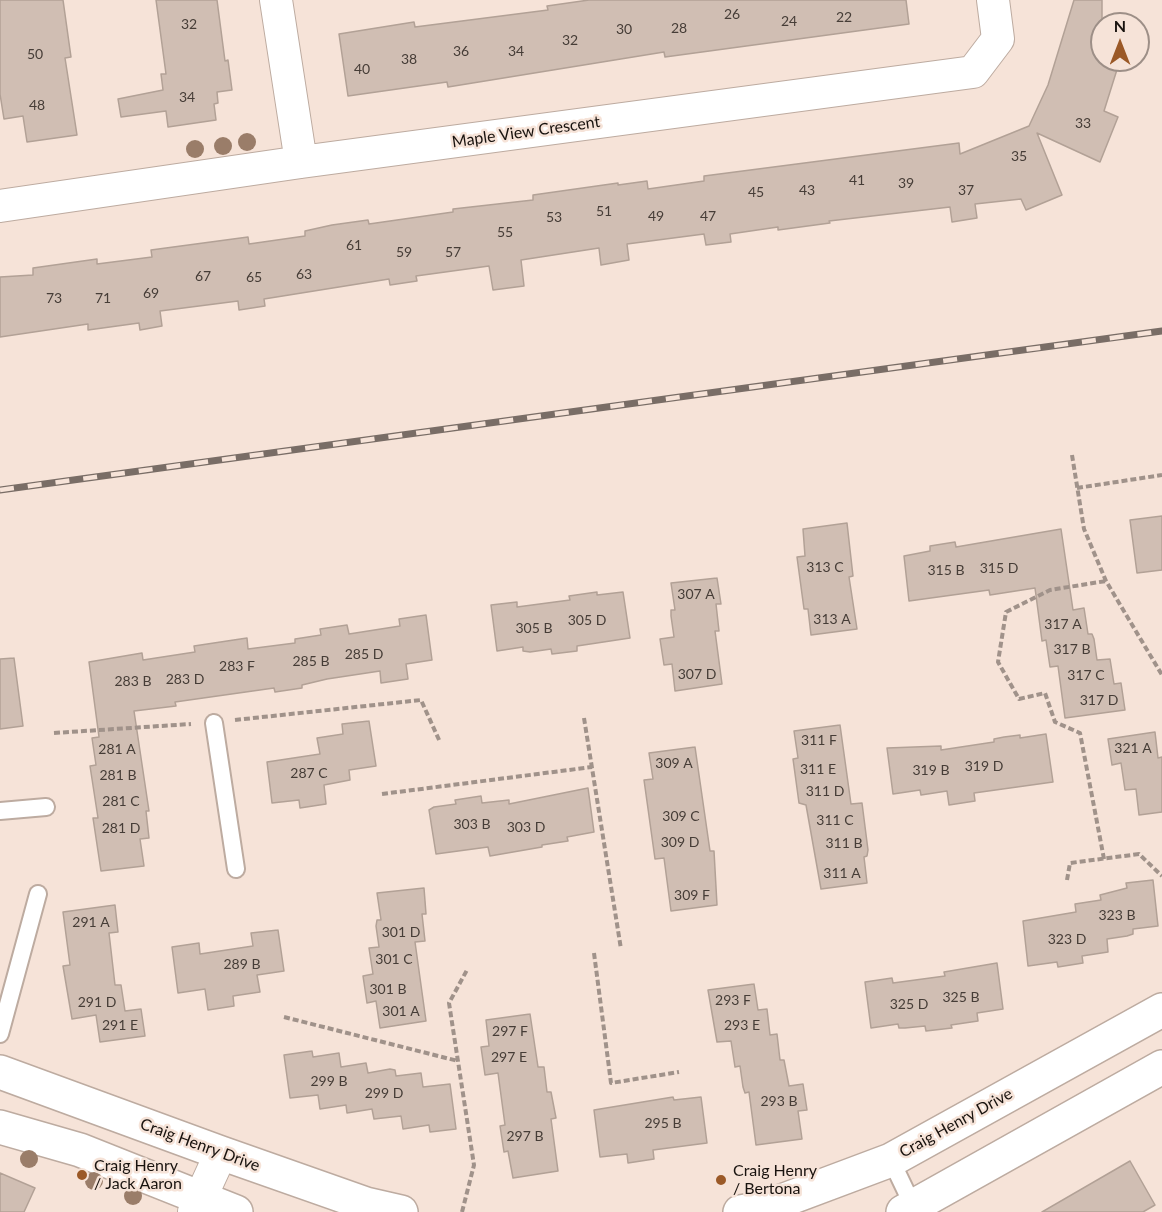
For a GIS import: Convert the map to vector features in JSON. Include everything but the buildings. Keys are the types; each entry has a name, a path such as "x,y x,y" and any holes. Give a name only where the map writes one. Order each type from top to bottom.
{"street":[{"path":"276,0 301,162"},
{"name":"Maple View Crescent","path":"0,206 301,162 973,72 998,39 993,0"},
{"name":"Craig Henry Drive","path":"740,1212 764,1208 891,1160 1162,1010"},
{"path":"908,1210 1162,1067"},
{"name":"Craig Henry Drive","path":"0,1072 366,1204 401,1212"},
{"path":"0,1127 80,1150 197,1205 236,1212"},
{"path":"197,1205 221,1153"}],"lane":[{"path":"214,723 236,869"},
{"path":"0,811 46,807"},
{"path":"0,1035 38,894"},
{"path":"891,1160 908,1210"}],"path":[{"path":"1071,455 1084,529 1106,581 1162,675"},
{"path":"1077,488 1162,475"},
{"path":"1104,859 1080,733 1055,722 1045,693 1019,699 998,662 1006,612 1050,590 1106,581"},
{"path":"54,733 214,723 421,700 440,742"},
{"path":"584,718 621,949"},
{"path":"382,794 591,767"},
{"path":"1067,880 1070,863 1139,854 1162,876"},
{"path":"594,953 611,1083 679,1072"},
{"path":"462,1212 474,1165 449,1003 467,970"},
{"path":"284,1017 458,1061"}],"railway":[{"path":"0,490 1162,331"}],"place":[{"name":"Craig Henry / Jack Aaron","path":"82,1175"},
{"name":"Craig Henry / Bertona","path":"721,1180"}]}
